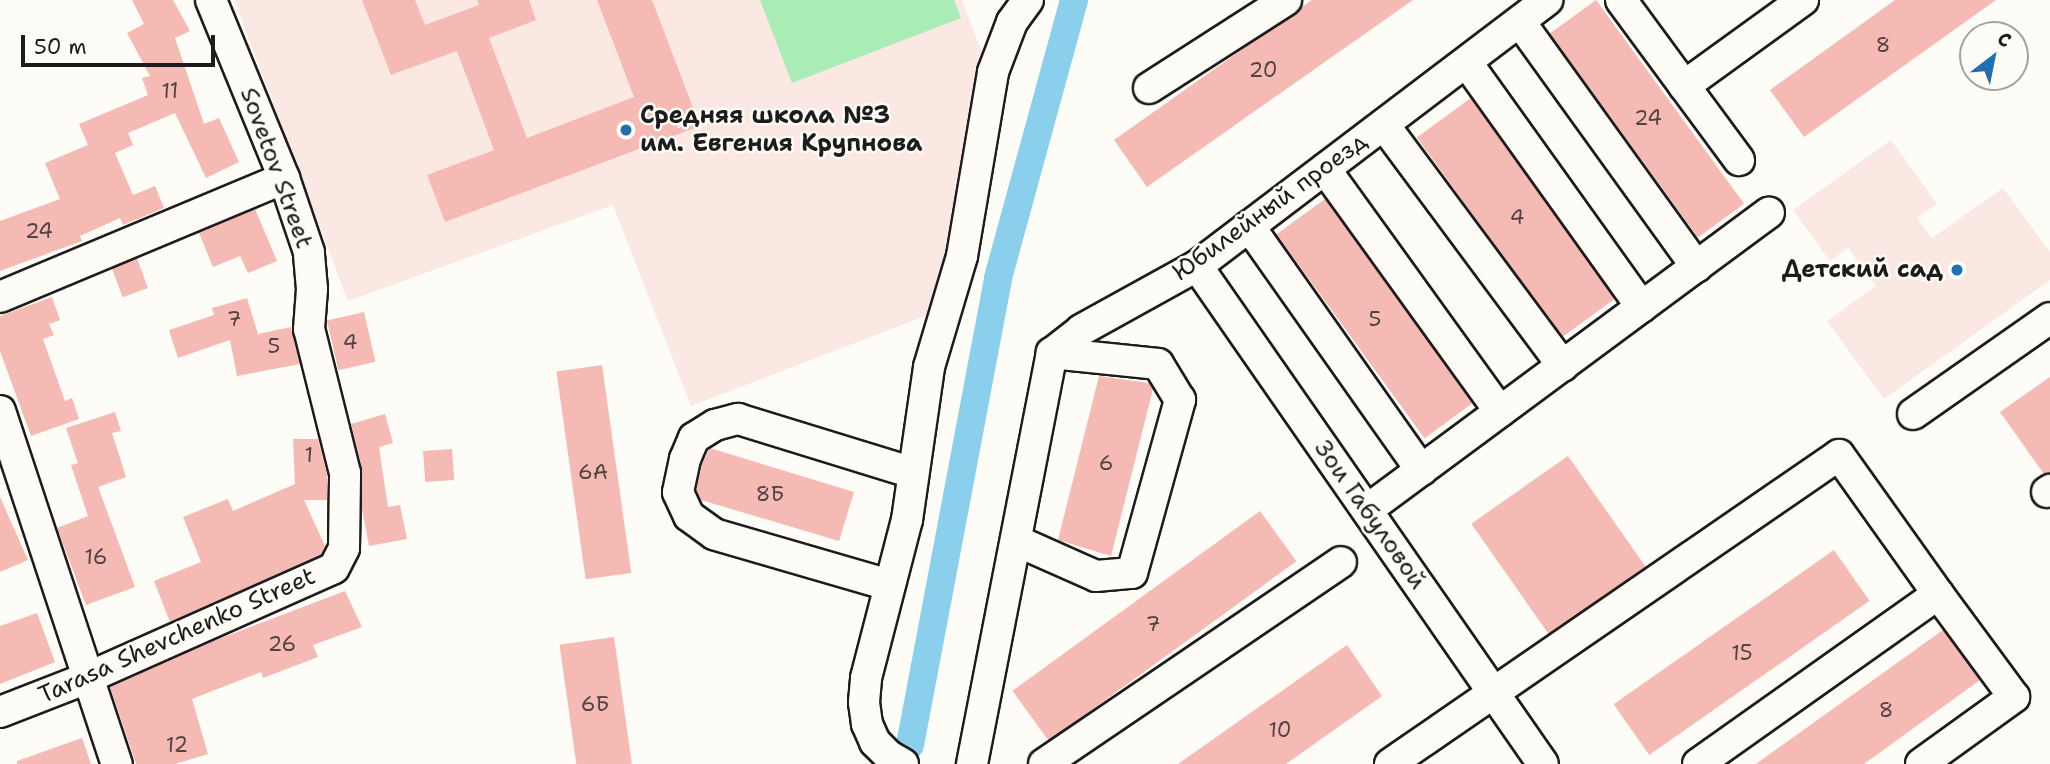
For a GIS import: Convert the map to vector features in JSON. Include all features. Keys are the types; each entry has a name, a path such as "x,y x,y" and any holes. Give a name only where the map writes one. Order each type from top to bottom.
{"street":[{"name":"Sovetov Street","path":"211,0 284,178 309,252 312,289 309,329 345,473 344,548"},
{"path":"903,764 889,757 875,742 867,724 864,702 866,678 907,520 929,367 962,256 993,72 1012,22 1028,0"},
{"path":"1149,88 1286,0"},
{"name":"Юбилейный проезд","path":"1052,353 1081,330 1197,266 1547,0"},
{"path":"1621,0 1739,160"},
{"path":"1684,86 1804,0"},
{"path":"1520,22 1697,267"},
{"path":"1467,63 1642,307"},
{"path":"1384,124 1563,366"},
{"path":"1325,169 1500,412"},
{"path":"0,298 284,178"},
{"path":"1367,510 1769,214"},
{"path":"1249,226 1421,470"},
{"name":"Зои Габуловой","path":"1197,266 1543,764"},
{"path":"1913,414 2050,318"},
{"path":"972,764 1052,353 1158,364 1180,400 1132,573 1096,576 1017,541"},
{"path":"0,411 117,764"},
{"path":"889,585 714,534 689,516 678,492 694,438 715,425 738,419 913,473"},
{"path":"1390,764 1839,455 2014,697 1921,764"},
{"name":"Tarasa Shevchenko Street","path":"0,712 87,678 334,568 344,548"},
{"path":"1044,764 1341,562"},
{"path":"1698,764 1938,594"}],"shaded area":[{"name":"Средняя школа №3 им. Евгения Крупнова","path":"234,0 962,0 983,55 933,313 691,406 613,205 348,301"},
{"name":"Детский сад","path":"1891,140 1937,204 1917,218 1932,238 2003,188 2050,252 2050,280 1884,399 1827,321 1876,286 1848,248 1830,261 1793,210"}],"green space":[{"path":"760,0 954,0 961,18 792,83"}],"building":[{"path":"132,0 173,0 190,31 175,38 204,124 219,118 239,162 206,178 175,113 128,133 133,145 115,153 133,195 155,186 164,208 123,225 120,218 80,236 82,241 0,271 0,221 60,199 45,163 88,145 79,124 148,95 142,78 150,76 127,33 144,24"},
{"path":"362,0 415,0 425,25 479,5 477,0 529,0 536,20 489,38 527,138 634,97 597,0 652,0 700,126 445,222 427,175 494,150 457,51 391,75"},
{"path":"1312,0 1413,0 1147,187 1114,140"},
{"path":"1596,0 1744,204 1698,237 1550,34"},
{"path":"1895,0 1996,0 1967,21 1959,21 1959,26 1804,137 1770,90"},
{"path":"1471,98 1616,298 1562,337 1417,137"},
{"path":"1325,199 1473,403 1425,438 1276,234"},
{"path":"255,209 277,261 248,273 240,256 213,267 199,233"},
{"path":"137,258 148,288 123,297 112,267"},
{"path":"52,297 60,320 49,324 54,335 43,339 65,401 72,398 79,419 31,436 0,351 0,316"},
{"path":"247,298 258,334 291,327 300,364 237,376 230,340 178,358 169,330 214,315 212,308"},
{"path":"364,312 375,362 338,370 327,321"},
{"path":"602,365 631,573 586,579 556,371"},
{"path":"1099,376 1149,383 1153,389 1111,556 1058,540"},
{"path":"2050,377 2050,473 2044,474 2000,412"},
{"path":"115,412 121,431 112,433 126,477 98,487 135,587 86,605 57,528 88,516 71,465 78,463 66,428"},
{"path":"385,414 393,443 379,447 388,507 400,505 407,539 369,546 362,509 362,469 351,424"},
{"path":"293,439 318,439 327,475 327,500 304,500 325,546 321,555 170,622 154,581 201,562 183,517 228,499 233,511 295,484"},
{"path":"710,448 854,492 839,541 701,500 696,490 702,464"},
{"path":"452,449 454,480 425,482 423,451"},
{"path":"1568,456 1645,567 1549,634 1471,524"},
{"path":"0,497 28,560 0,572"},
{"path":"1260,511 1296,561 1049,741 1012,691"},
{"path":"1834,550 1870,601 1649,755 1614,704"},
{"path":"345,591 362,627 313,645 318,657 263,678 261,672 192,699 208,754 175,764 136,764 110,687 216,640"},
{"path":"37,613 55,662 0,684 0,626"},
{"path":"1943,630 1980,680 1864,764 1756,764"},
{"path":"614,637 632,764 576,764 560,645"},
{"path":"1347,645 1382,696 1286,764 1178,764"},
{"path":"82,738 91,764 17,764 17,761"}],"waterway":[{"path":"910,745 998,278 1074,0"}],"place":[{"name":"Средняя школа №3 им. Евгения Крупнова","path":"626,130"},
{"name":"Детский сад","path":"1957,270"}]}
